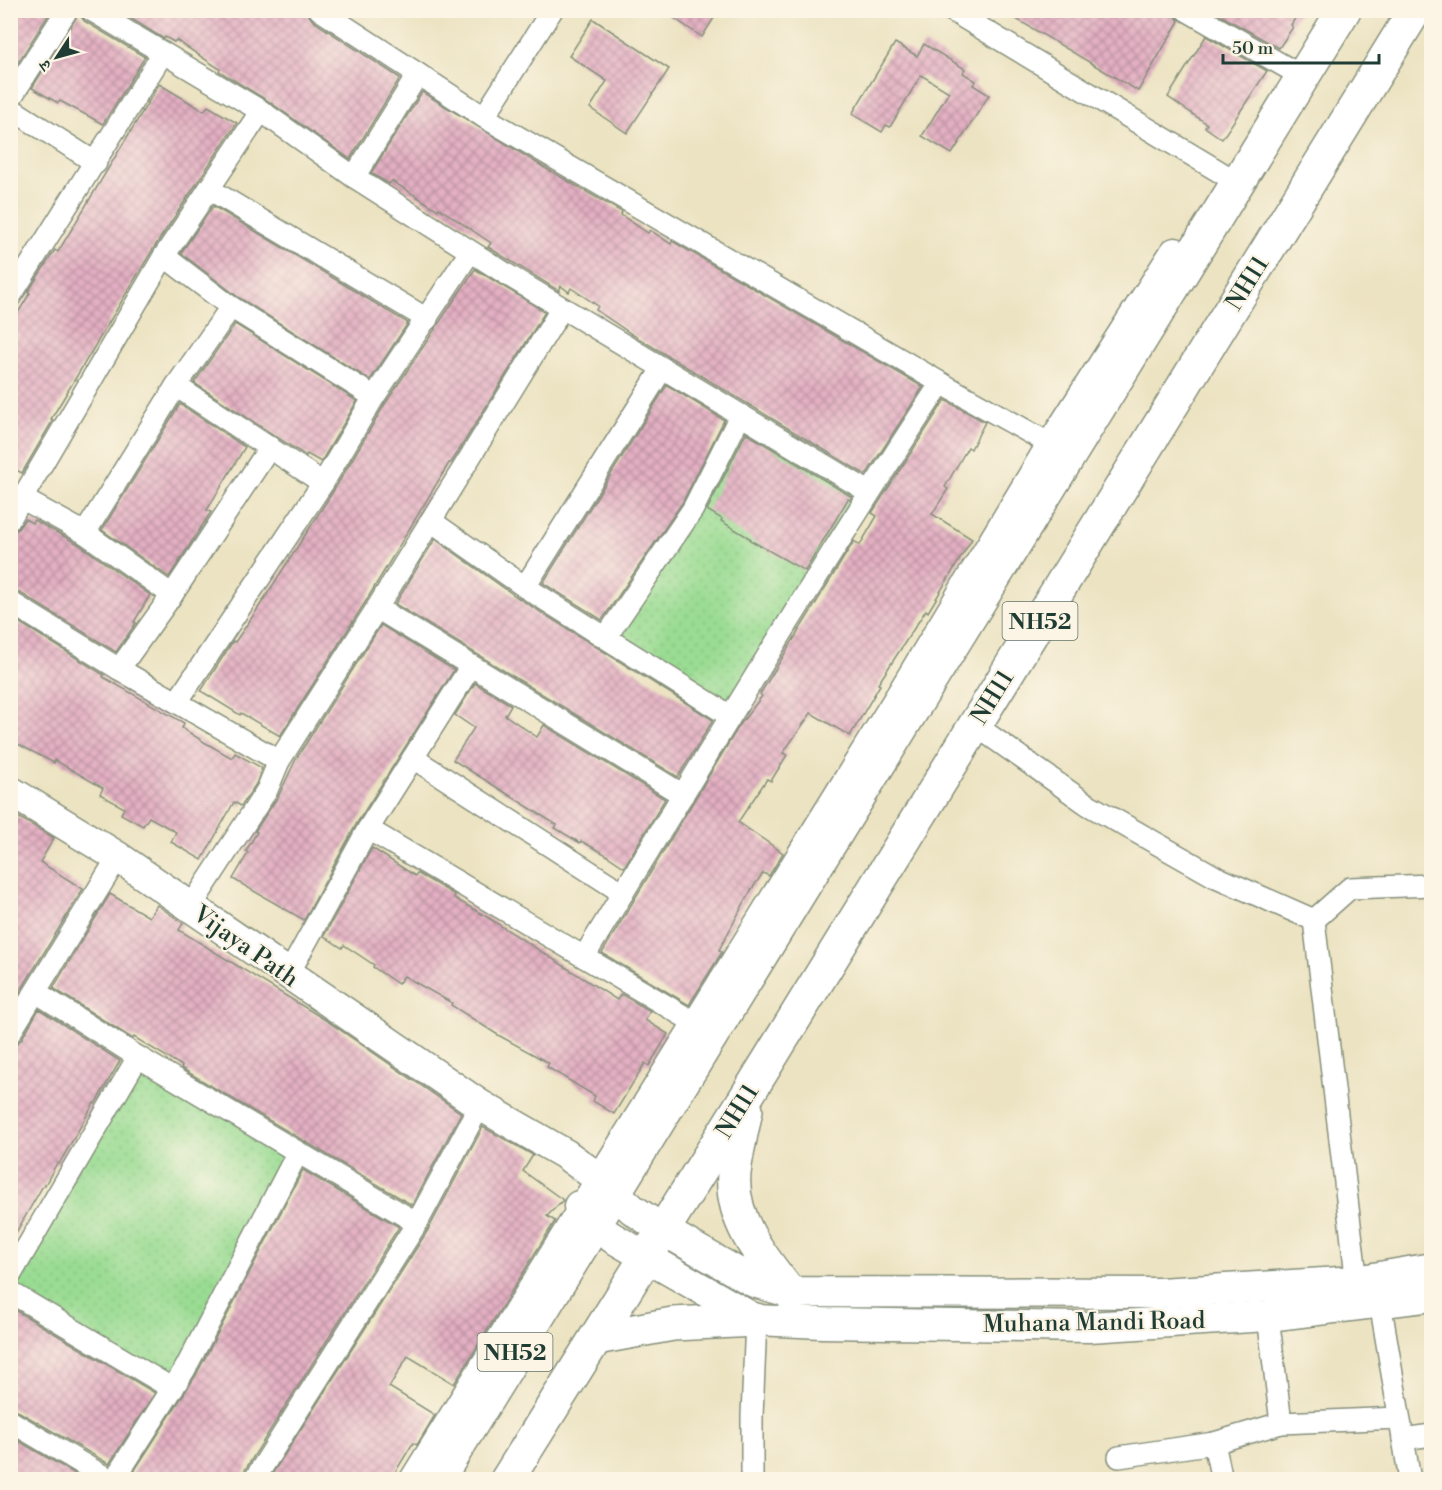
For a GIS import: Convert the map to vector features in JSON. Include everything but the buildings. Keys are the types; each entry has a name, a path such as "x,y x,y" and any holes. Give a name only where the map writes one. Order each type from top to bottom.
{"highway":[{"name":"NH52","path":"437,1479 587,1219 1344,10"},
{"name":"NH11","path":"655,1243 1415,10"},
{"path":"748,1094 734,1176 738,1211 756,1250 789,1292"},
{"name":"NH52","path":"507,1479 655,1243"},
{"path":"596,1338 673,1324 756,1320"}],"street":[{"path":"10,99 67,10"},
{"path":"91,10 261,111 354,177 470,252 869,492"},
{"path":"320,10 484,117 941,383 1052,445"},
{"path":"484,117 552,10"},
{"path":"951,10 1225,175"},
{"path":"1186,10 1210,17 1292,70"},
{"path":"607,1187 697,1024 904,691 1052,445 1329,10"},
{"path":"13,286 96,163 163,53"},
{"path":"354,177 418,74"},
{"path":"10,108 96,163"},
{"path":"10,519 164,256 261,111"},
{"path":"209,189 427,319"},
{"path":"177,702 322,483 374,397 470,252"},
{"path":"164,256 231,307 374,397"},
{"path":"86,532 176,386 231,307"},
{"path":"190,908 267,790 279,761 377,608 562,308"},
{"path":"525,587 662,369"},
{"path":"584,957 869,492 941,383"},
{"path":"176,386 322,483"},
{"path":"606,637 693,509 740,416"},
{"path":"119,669 172,595 270,447"},
{"path":"23,499 86,532 172,595"},
{"path":"431,521 525,587 730,716"},
{"path":"10,602 119,669 279,761"},
{"path":"377,608 683,795"},
{"path":"288,975 368,829 471,666"},
{"path":"975,725 1087,804 1214,876 1314,920"},
{"path":"413,758 623,892"},
{"name":"Vijaya Path","path":"12,794 118,857 480,1104 565,1154 632,1209 655,1243"},
{"path":"368,829 697,1024"},
{"path":"10,1033 118,857"},
{"path":"1314,920 1350,888 1431,885"},
{"path":"1314,920 1365,1296 1399,1418 1410,1479"},
{"path":"36,992 138,1057 417,1223"},
{"path":"10,1276 138,1057"},
{"path":"254,1479 417,1223 480,1104"},
{"path":"10,1421 112,1479 185,1369 298,1152"},
{"path":"565,1154 587,1219"},
{"path":"587,1219 754,1282 789,1292 1365,1296 1431,1268"},
{"path":"416,1479 587,1219"},
{"path":"655,1243 756,1320 752,1479"},
{"path":"10,1292 173,1389"},
{"name":"Muhana Mandi Road","path":"756,1320 1089,1327 1268,1316 1365,1296 1431,1296"},
{"path":"1268,1316 1281,1423"},
{"path":"1119,1457 1214,1443 1281,1423 1399,1418"},
{"path":"1403,1439 1431,1435"},
{"path":"1214,1443 1222,1479"}],"green space":[{"path":"740,416 869,492 730,716 606,637"},
{"path":"138,1057 298,1152 173,1389 11,1292"}]}
